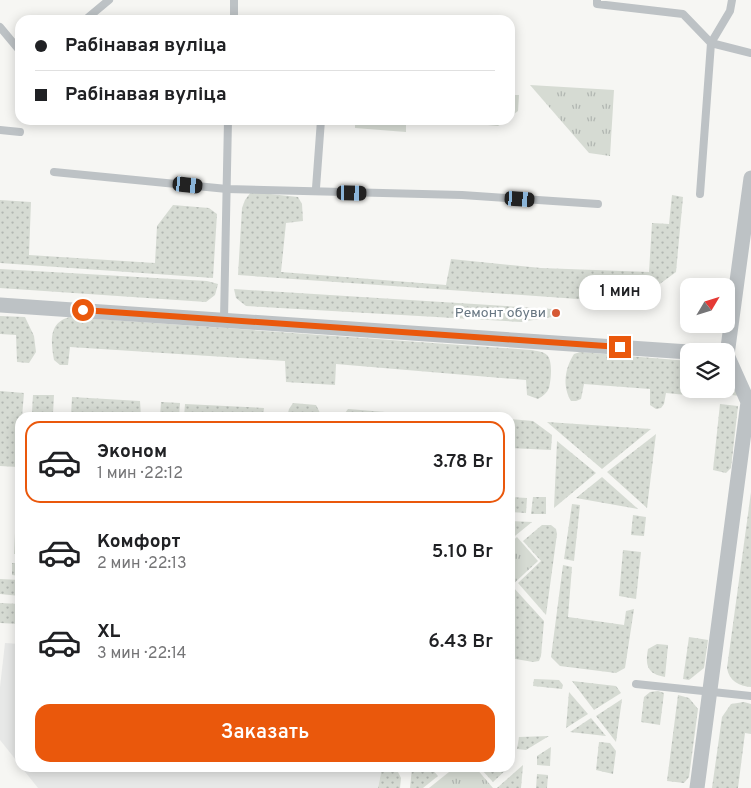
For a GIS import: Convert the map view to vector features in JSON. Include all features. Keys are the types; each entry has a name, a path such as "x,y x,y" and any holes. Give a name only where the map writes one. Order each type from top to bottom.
{"street":[{"path":"728,343 751,178"},
{"path":"0,305 680,351"},
{"path":"697,788 748,402 735,374"}],"lane":[{"path":"91,15 109,0"},
{"path":"234,0 234,15"},
{"path":"597,0 597,4 683,14 711,44 751,53"},
{"path":"700,194 711,44 730,11 732,0"},
{"path":"0,27 15,45"},
{"path":"224,319 228,125"},
{"path":"316,188 321,125"},
{"path":"0,130 20,132"},
{"path":"54,172 227,189 462,196 598,204"},
{"path":"636,684 751,696"}],"shaded area":[{"path":"5,643 15,644 15,759 0,740 0,687"},
{"path":"25,772 381,772 378,788 38,788"}],"green space":[{"path":"530,85 614,90 610,156 589,153"},
{"path":"515,95 519,95 518,111 515,113"},
{"path":"355,125 406,125 406,132 355,128"},
{"path":"251,192 298,197 302,204 303,221 286,223 281,272 446,285 451,259 541,268 649,272 652,223 669,224 672,195 683,197 676,272 634,303 238,275 242,208"},
{"path":"0,200 31,202 29,255 155,263 157,226 173,205 209,208 217,214 213,278 0,263"},
{"path":"0,269 207,281 218,284 215,295 206,302 0,288"},
{"path":"234,289 552,309 552,317 521,322 246,306 236,298"},
{"path":"0,316 25,317 34,336 36,352 29,363 17,362 16,335 0,334"},
{"path":"70,317 539,351 549,358 551,366 549,388 538,399 527,395 526,380 336,364 335,385 286,382 285,361 70,347 68,365 60,365 54,360 52,340 54,328 58,323"},
{"path":"580,352 680,360 680,394 666,393 664,404 661,408 656,409 650,405 650,389 584,384 581,399 571,401 566,389 566,377 568,365 574,354"},
{"path":"735,385 740,396 735,395"},
{"path":"0,391 24,393 22,412 15,412 15,467 0,466"},
{"path":"33,395 54,395 53,412 32,412"},
{"path":"72,397 140,401 141,412 71,412"},
{"path":"161,402 180,403 179,412 160,412"},
{"path":"293,403 316,405 320,412 288,412"},
{"path":"185,404 264,408 264,412 184,412"},
{"path":"720,404 738,406 731,468 726,473 713,470"},
{"path":"348,409 385,412 346,412"},
{"path":"515,419 533,421 552,435 551,450 515,448"},
{"path":"547,422 651,429 602,469"},
{"path":"656,434 647,508 607,472"},
{"path":"557,441 596,473 554,508"},
{"path":"602,477 638,509 576,498"},
{"path":"751,492 751,687 735,682 728,673 727,668"},
{"path":"515,497 527,498 526,513 515,512"},
{"path":"533,497 546,497 546,514 531,514"},
{"path":"572,504 580,505 574,561 564,559"},
{"path":"633,515 646,517 644,536 631,535"},
{"path":"515,521 532,522 515,536"},
{"path":"542,525 551,525 556,529 557,534 546,615 518,583 541,561 523,541"},
{"path":"517,537 538,561 515,582 515,539"},
{"path":"623,550 641,552 636,599 619,596"},
{"path":"12,563 15,563 15,575 12,575"},
{"path":"563,565 572,567 568,617 624,625 626,611 634,609 625,668 616,673 560,666 551,657"},
{"path":"0,579 15,580 15,596 0,594"},
{"path":"515,589 544,621 541,656 539,661 533,662 515,659"},
{"path":"0,603 15,604 15,624 0,623"},
{"path":"689,637 708,640 704,668 689,680 683,679"},
{"path":"657,644 668,645 665,677 654,674 647,664 648,649"},
{"path":"534,679 559,680 563,685 562,689 533,686"},
{"path":"572,681 616,686 621,693 594,710"},
{"path":"658,691 664,693 660,725 641,722 644,697 650,692"},
{"path":"569,692 588,714 566,728"},
{"path":"678,695 689,698 698,709 689,777 684,783 667,781"},
{"path":"622,699 616,742 596,716"},
{"path":"744,702 751,704 751,734 745,733 738,788 712,788 722,717 731,704"},
{"path":"591,718 606,736 570,732"},
{"path":"549,736 526,750 517,749 519,737"},
{"path":"599,742 610,743 616,751 613,774 596,770"},
{"path":"551,747 550,766 537,765 537,756"},
{"path":"523,765 521,788 497,788"},
{"path":"381,772 398,772 401,778 400,788 378,788"},
{"path":"412,772 434,772 438,776 423,788 410,788"},
{"path":"449,772 479,772 493,788 429,788"},
{"path":"484,772 504,772 493,782"},
{"path":"537,774 548,775 547,788 536,788"}],"place":[{"name":"Ремонт обуви","path":"556,313"}],"route":[{"path":"83,310 620,347"}]}
